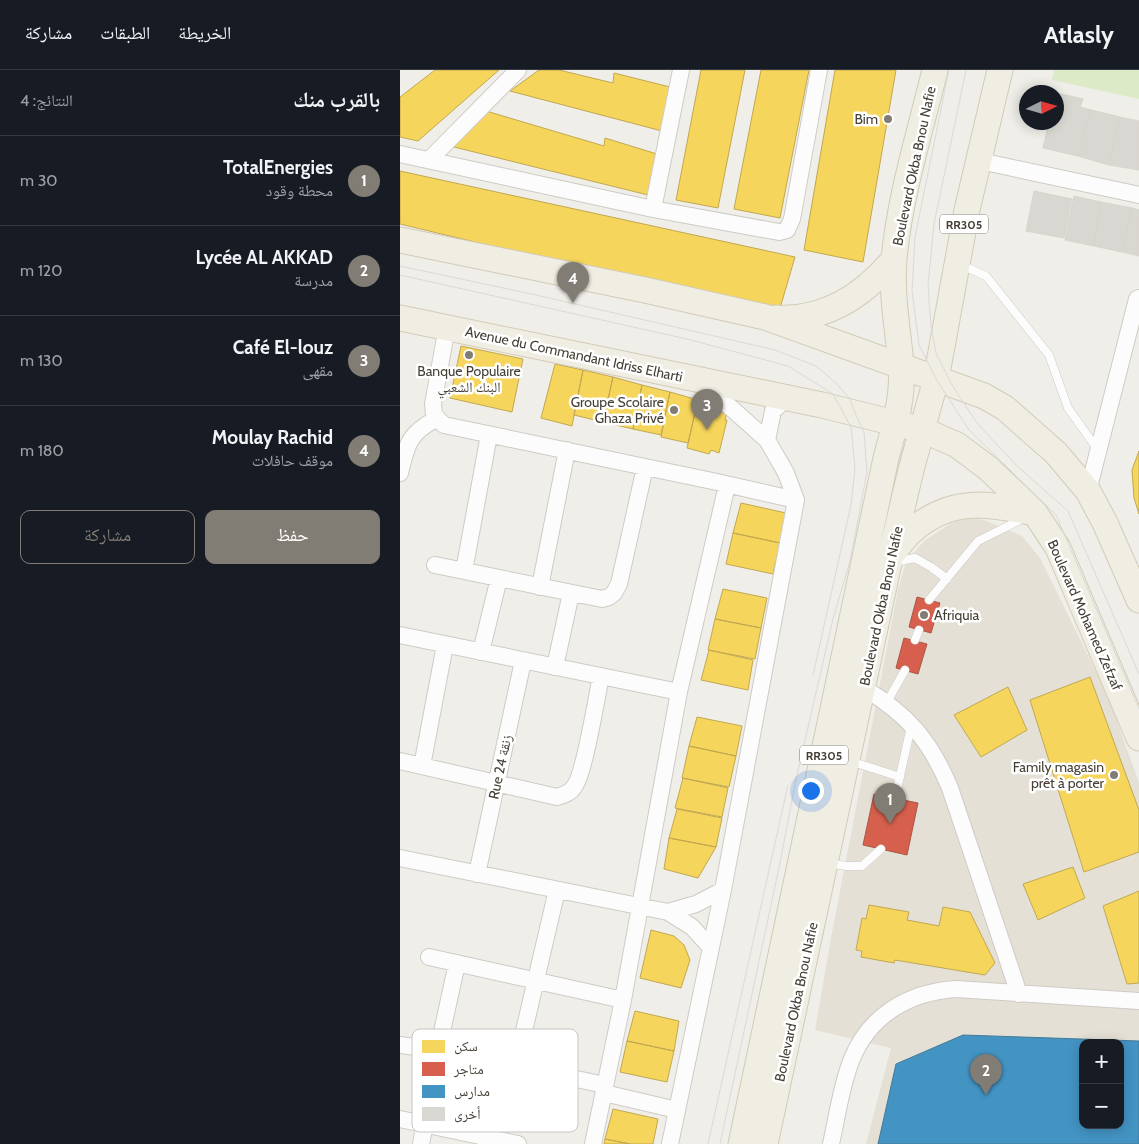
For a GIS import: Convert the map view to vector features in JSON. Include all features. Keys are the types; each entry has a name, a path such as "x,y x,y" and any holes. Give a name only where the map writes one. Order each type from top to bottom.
{"main road":[{"name":"Boulevard Okba Bnou Nafie","path":"741,1144 886,458 896,423 900,395 901,366 894,317 894,259 901,210 935,70"},
{"name":"Boulevard Okba Bnou Nafie","path":"765,1144 864,688 890,559 911,470 936,379 967,210 1000,70"},
{"path":"400,240 645,290 765,317 984,396"},
{"path":"765,317 788,318 836,307 859,294 878,278 894,259"},
{"name":"Avenue du Commandant Idriss Elharti","path":"400,318 787,398 923,430"},
{"path":"945,327 946,340 955,366 963,378 984,396 1004,408 1056,453 1088,491 1139,600"},
{"name":"Boulevard Mohamed Zefzaf","path":"923,430 958,446 989,470 1035,513 1058,548 1139,738"},
{"path":"890,559 911,531 930,517 953,508 978,504 1035,513"}],"street":[{"path":"428,160 518,70"},
{"path":"653,209 681,70"},
{"path":"400,154 653,209 779,232 787,230 792,219 819,70"},
{"path":"980,161 1139,195"},
{"path":"1088,491 1137,299 1139,298"},
{"path":"448,327 433,404 436,419 444,425 796,500"},
{"path":"670,1144 723,890 796,500 786,473 767,440 701,380"},
{"path":"767,440 773,411 787,398"},
{"path":"400,473 409,443 414,434 423,426 436,419"},
{"path":"464,571 489,435"},
{"path":"540,587 568,450"},
{"path":"435,565 602,599 609,597 614,593 619,584 645,467"},
{"path":"593,1144 623,1000 679,692 727,485"},
{"path":"481,652 499,578"},
{"path":"555,667 571,593"},
{"path":"400,635 679,692"},
{"path":"422,766 445,645"},
{"name":"Rue 24 زنقة","path":"477,874 523,660"},
{"path":"400,761 558,797 566,794 576,786 601,676"},
{"path":"864,688 887,702 912,724 936,758 950,788 1019,994"},
{"path":"400,858 668,912 692,927 711,948"},
{"path":"525,1029 557,890"},
{"path":"668,912 696,904 723,890"},
{"path":"429,957 623,1000"},
{"path":"443,1029 458,963"},
{"path":"832,1144 846,1077 858,1045 879,1019 907,1000 939,990 956,989 1139,1002"},
{"path":"578,1082 678,1110"},
{"path":"460,1132 518,1144"}],"lane":[{"path":"957,264 986,276 1049,355 1068,408 1098,450"},
{"path":"929,600 978,541 1035,513"},
{"path":"890,559 915,558 931,567 946,579"},
{"path":"915,640 919,630"},
{"path":"887,702 905,670"},
{"path":"895,798 912,724"},
{"path":"848,760 900,777"},
{"path":"826,863 862,866 880,849"}],"shaded area":[{"path":"966,518 984,520 1022,536 1040,558 1108,696 1139,783 1139,1144 866,1144 891,1048 815,1030 898,590 906,562 924,541 950,524"}],"green space":[{"path":"1054,70 1139,70 1139,99 1052,80"}],"building: سكن":[{"path":"435,70 499,70 418,141 400,137 400,97"},
{"path":"539,70 559,70 613,83 614,73 670,87 662,131 510,91"},
{"path":"701,70 745,70 718,208 676,200"},
{"path":"761,70 809,70 780,218 734,209"},
{"path":"835,70 896,70 863,262 804,250"},
{"path":"486,111 604,146 605,138 657,154 648,195 454,147"},
{"path":"400,171 795,257 778,315 400,224"},
{"path":"461,346 523,359 512,412 450,398"},
{"path":"555,364 583,370 572,426 541,418"},
{"path":"583,370 613,377 603,422 574,415"},
{"path":"613,377 642,385 633,429 603,422"},
{"path":"642,385 670,392 661,435 633,429"},
{"path":"670,392 698,400 688,443 661,437"},
{"path":"698,400 719,403 719,409 727,412 725,420 727,420 719,453 711,450 709,454 687,448"},
{"path":"1139,451 1139,514 1134,498 1132,470"},
{"path":"741,503 786,513 780,543 733,533"},
{"path":"733,533 780,543 773,574 726,564"},
{"path":"723,589 767,598 761,628 715,619"},
{"path":"715,619 761,628 755,659 708,650"},
{"path":"709,650 753,660 748,690 701,680"},
{"path":"1090,677 1139,810 1139,852 1084,872 1030,700"},
{"path":"1008,687 1027,730 981,757 954,715"},
{"path":"697,717 742,726 736,756 689,746"},
{"path":"689,746 736,756 729,787 682,778"},
{"path":"683,778 728,788 722,817 675,808"},
{"path":"677,809 722,818 716,847 669,838"},
{"path":"669,838 716,847 698,878 664,869"},
{"path":"1073,867 1085,898 1038,920 1023,884"},
{"path":"1139,891 1139,983 1127,984 1103,906"},
{"path":"869,905 909,912 907,920 939,926 943,907 970,912 995,963 985,975 895,960 894,963 861,957 862,951 856,950 862,918 866,919"},
{"path":"651,930 674,936 684,945 690,960 681,988 640,978"},
{"path":"635,1011 679,1021 674,1051 627,1041"},
{"path":"627,1041 674,1051 667,1082 620,1072"},
{"path":"613,1109 658,1119 653,1144 630,1144 605,1139"},
{"path":"605,1139 630,1144 604,1144"}],"building: متاجر":[{"name":"Afriquia","path":"917,597 940,603 931,633 909,627"},
{"name":"Afriquia","path":"904,638 927,644 918,674 896,668"},
{"path":"874,794 918,803 907,855 863,845"}],"building: مدارس":[{"path":"963,1035 1080,1039 1079,1129 1124,1129 1124,1040 1139,1041 1139,1144 878,1144 896,1064"}],"building: أخرى":[{"path":"1064,95 1083,99 1080,107 1091,110 1078,156 1043,148 1047,130 1064,130"},
{"path":"1091,110 1120,117 1109,165 1078,156"},
{"path":"1120,117 1139,121 1139,170 1109,165"},
{"path":"1034,191 1072,199 1064,238 1026,231"},
{"path":"1074,196 1101,202 1094,246 1065,240"},
{"path":"1101,202 1132,208 1122,252 1094,246"},
{"path":"1132,208 1139,210 1139,256 1122,252"}],"tram line":[{"path":"949,70 915,237 912,291 919,345 936,379 969,430 1056,515 1139,709"},
{"path":"966,70 934,224 928,285 931,326 936,353 952,385 977,423 1017,466 1068,511 1139,674"},
{"path":"400,266 775,350 816,366 836,383 850,399 864,432 867,472 850,561 833,619 796,779 720,1144"},
{"path":"400,275 687,339 788,366 833,394 851,427 855,468 851,505 813,675"},
{"path":"708,1144 788,785"}],"place":[{"name":"Bim","path":"888,119"},
{"name":"Moulay Rachid","path":"573,303"},
{"name":"Banque Populaire البنك الشعبي","path":"469,355"},
{"name":"Groupe Scolaire Ghaza Privé","path":"674,410"},
{"name":"Café El-louz","path":"707,430"},
{"name":"Afriquia","path":"924,615"},
{"name":"Family magasin prêt à porter","path":"1114,775"},
{"name":"TotalEnergies","path":"890,824"},
{"name":"Lycée AL AKKAD","path":"986,1095"}]}
